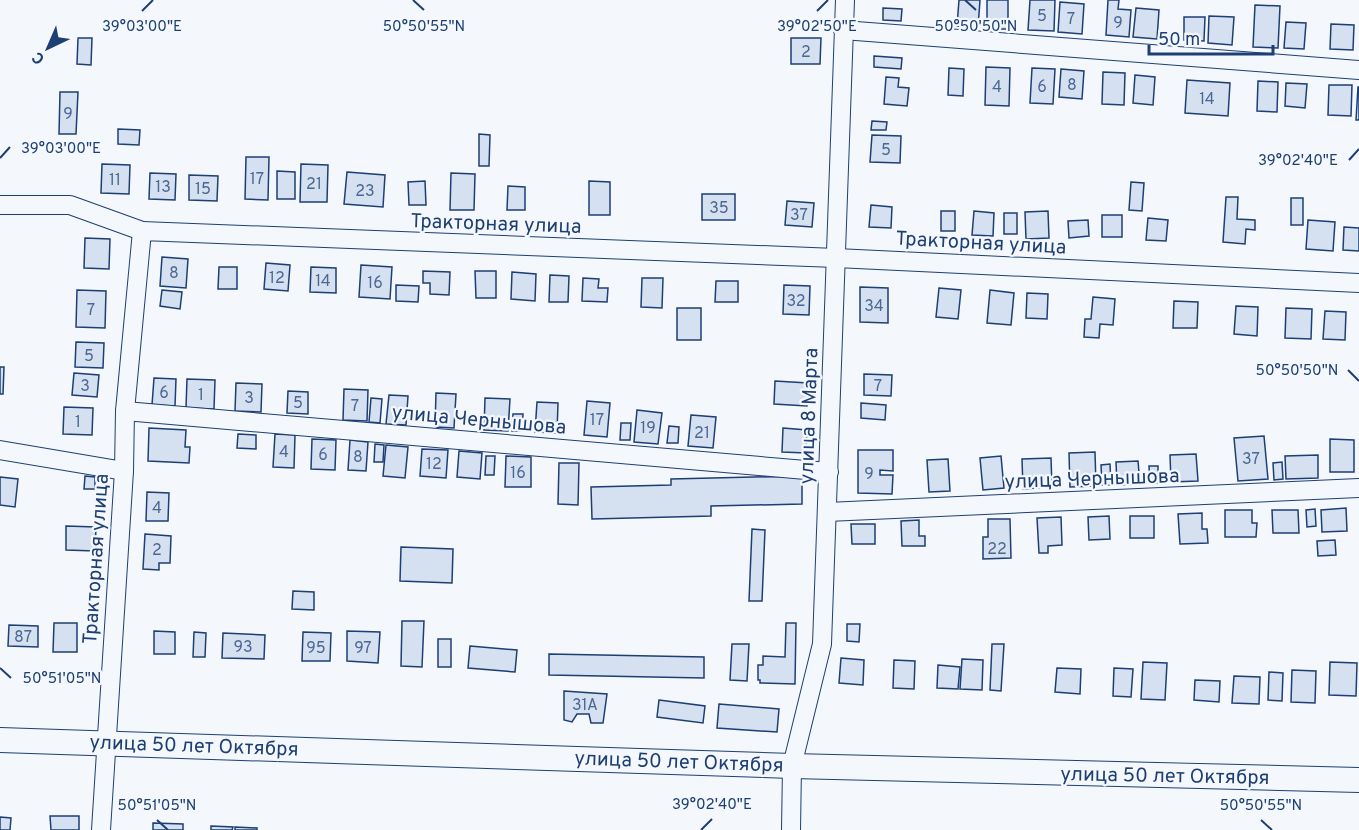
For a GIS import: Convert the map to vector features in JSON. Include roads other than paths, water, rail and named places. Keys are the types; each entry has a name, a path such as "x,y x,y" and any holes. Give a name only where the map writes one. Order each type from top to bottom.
{"main road":[{"name":"улица 50 лет Октября","path":"0,740 792,766 1359,780"}],"street":[{"name":"улица 8 Марта","path":"791,830 792,766 822,644 845,0"},
{"path":"843,30 1359,70"},
{"path":"0,205 70,205 142,231"},
{"name":"Тракторная улица","path":"102,830 105,742 124,471 125,411 142,231 836,258 1359,282"},
{"name":"улица Чернышова","path":"125,411 829,472"},
{"path":"0,450 124,471"},
{"name":"улица Чернышова","path":"827,512 1359,489"}]}
